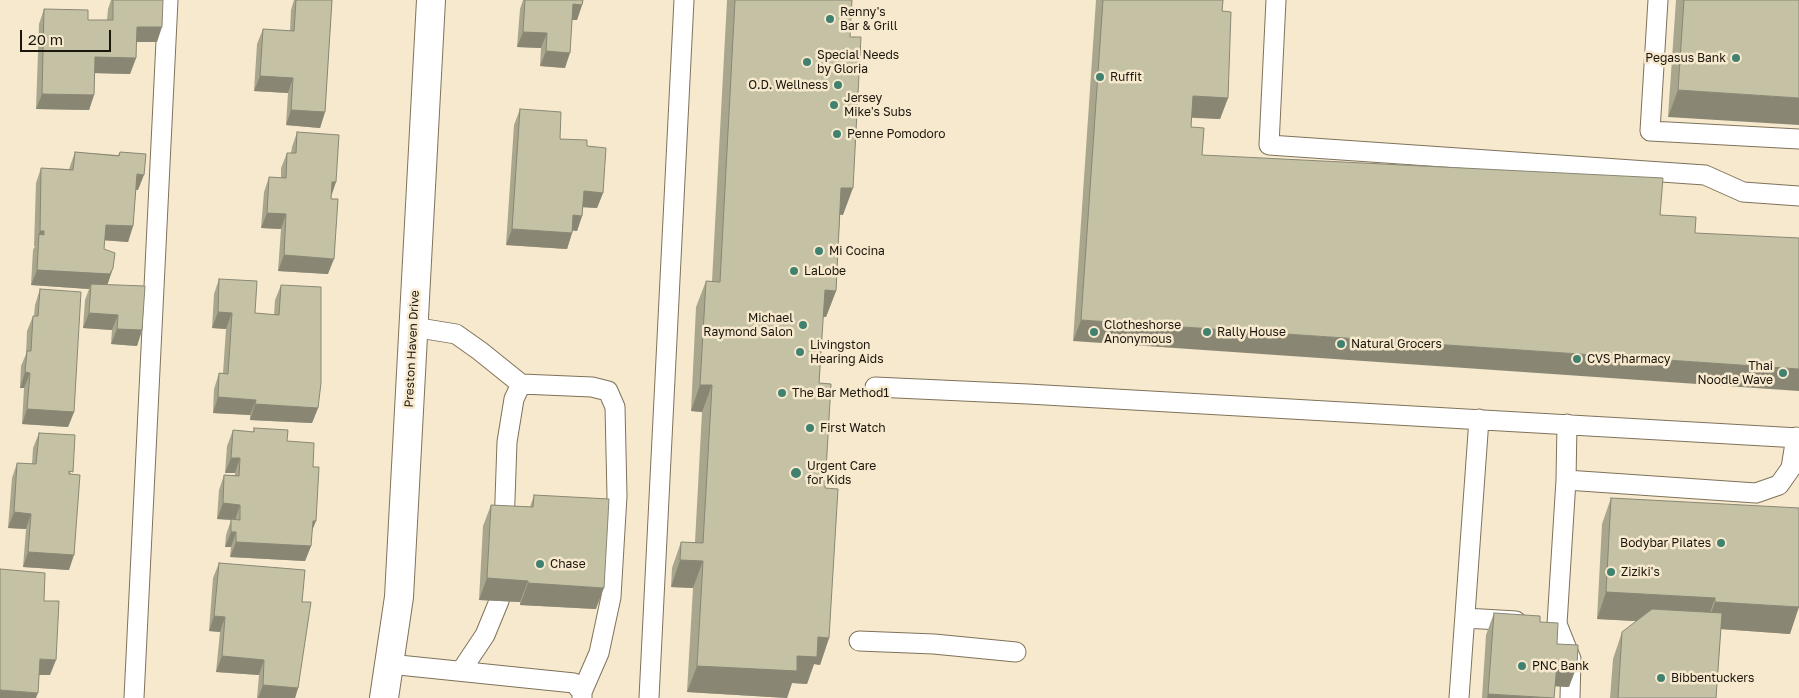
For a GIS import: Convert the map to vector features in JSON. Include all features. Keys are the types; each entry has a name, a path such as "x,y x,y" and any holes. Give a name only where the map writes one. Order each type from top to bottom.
{"street":[{"name":"Preston Haven Drive","path":"384,698 399,597 431,0"}],"lane":[{"path":"134,698 168,0"},
{"path":"649,698 684,0"},
{"path":"1276,0 1269,145 1705,175 1743,192 1799,196"},
{"path":"1658,0 1650,131 1799,139"},
{"path":"413,328 456,334 480,350 521,384 592,387 608,391 614,407 618,496 611,597 599,654 582,695"},
{"path":"504,528 507,442 514,399 521,384"},
{"path":"875,387 1797,437 1791,468 1779,485 1756,493 1566,480"},
{"path":"1459,698 1479,419"},
{"path":"1542,623 1566,480 1567,424"},
{"path":"462,671 485,635 500,601"},
{"path":"1465,618 1542,623 1571,659 1570,698"},
{"path":"859,641 934,644 1016,652"},
{"path":"389,664 574,683 582,695"}],"building":[{"path":"113,0 163,0 162,27 137,27 136,58 95,57 94,95 42,94 44,9 88,10 88,20 113,20"},
{"path":"296,0 332,0 325,112 291,110 293,78 260,76 263,29 294,31"},
{"path":"525,0 583,0 582,5 573,4 570,53 546,51 547,33 523,32"},
{"path":"735,0 852,0 850,37 861,37 853,188 841,188 836,291 825,290 819,383 831,384 825,488 838,489 829,638 818,637 817,657 797,656 797,671 697,666 703,561 680,560 681,542 703,543 712,385 700,385 706,281 720,282"},
{"path":"1103,0 1223,0 1222,11 1231,12 1228,98 1193,96 1191,127 1204,128 1202,155 1663,178 1660,215 1696,217 1695,233 1799,238 1799,369 1081,320"},
{"name":"Pegasus Bank","path":"1684,0 1799,0 1799,98 1678,90"},
{"path":"520,109 561,112 560,139 587,140 587,146 606,148 603,193 584,191 582,216 573,215 572,233 512,229"},
{"path":"297,132 339,135 336,182 332,182 331,199 338,199 334,259 284,255 286,214 267,213 269,177 286,178 287,153 296,153"},
{"path":"75,152 119,156 120,152 146,154 144,175 137,174 133,226 106,225 104,249 115,253 113,268 110,274 37,270 39,234 44,235 44,231 40,231 41,168 73,170"},
{"path":"219,279 257,281 255,313 279,315 281,285 321,287 321,383 318,408 255,404 256,400 218,397 219,373 228,374 232,313 218,312"},
{"path":"91,284 145,286 142,330 117,329 118,315 89,313"},
{"path":"40,289 81,292 74,412 27,409 30,373 25,372 27,351 31,351 33,316 38,316"},
{"path":"254,428 288,430 287,441 314,443 313,467 319,467 316,521 313,521 311,546 236,542 236,532 231,532 231,519 240,520 240,505 223,503 224,475 239,476 240,458 231,458 233,430 254,432"},
{"path":"39,433 75,435 73,472 69,471 69,474 80,475 74,555 28,552 31,514 14,512 17,463 36,464"},
{"name":"Chase","path":"534,495 609,499 604,588 487,578 491,505 533,507"},
{"path":"1611,498 1799,508 1799,607 1715,602 1715,598 1606,592"},
{"path":"219,563 305,570 302,602 311,602 298,688 263,685 264,660 222,656 225,617 214,616"},
{"path":"0,569 45,573 44,601 59,601 56,660 40,659 38,693 0,690"},
{"name":"Bibbentuckers","path":"1652,609 1722,613 1716,698 1618,698 1622,632"},
{"name":"PNC Bank","path":"1494,613 1540,616 1540,622 1558,623 1557,644 1578,645 1577,666 1557,664 1554,698 1488,694"}],"place":[{"name":"Renny's Bar & Grill","path":"830,19"},
{"name":"Pegasus Bank","path":"1736,58"},
{"name":"Special Needs by Gloria","path":"807,62"},
{"name":"Ruffit","path":"1100,77"},
{"name":"O.D. Wellness","path":"838,85"},
{"name":"Jersey Mike's Subs","path":"834,105"},
{"name":"Penne Pomodoro","path":"837,134"},
{"name":"Mi Cocina","path":"819,251"},
{"name":"LaLobe","path":"794,271"},
{"name":"Michael Raymond Salon","path":"803,325"},
{"name":"Clotheshorse Anonymous","path":"1094,332"},
{"name":"Rally House","path":"1207,332"},
{"name":"Natural Grocers","path":"1341,344"},
{"name":"Livingston Hearing Aids","path":"800,352"},
{"name":"CVS Pharmacy","path":"1577,359"},
{"name":"Thai Noodle Wave","path":"1783,373"},
{"name":"The Bar Method1","path":"782,393"},
{"name":"First Watch","path":"810,428"},
{"name":"Urgent Care for Kids","path":"796,473"},
{"name":"Bodybar Pilates","path":"1721,543"},
{"name":"Chase","path":"540,564"},
{"name":"Ziziki's","path":"1611,572"},
{"name":"PNC Bank","path":"1522,666"},
{"name":"Bibbentuckers","path":"1661,678"}]}
